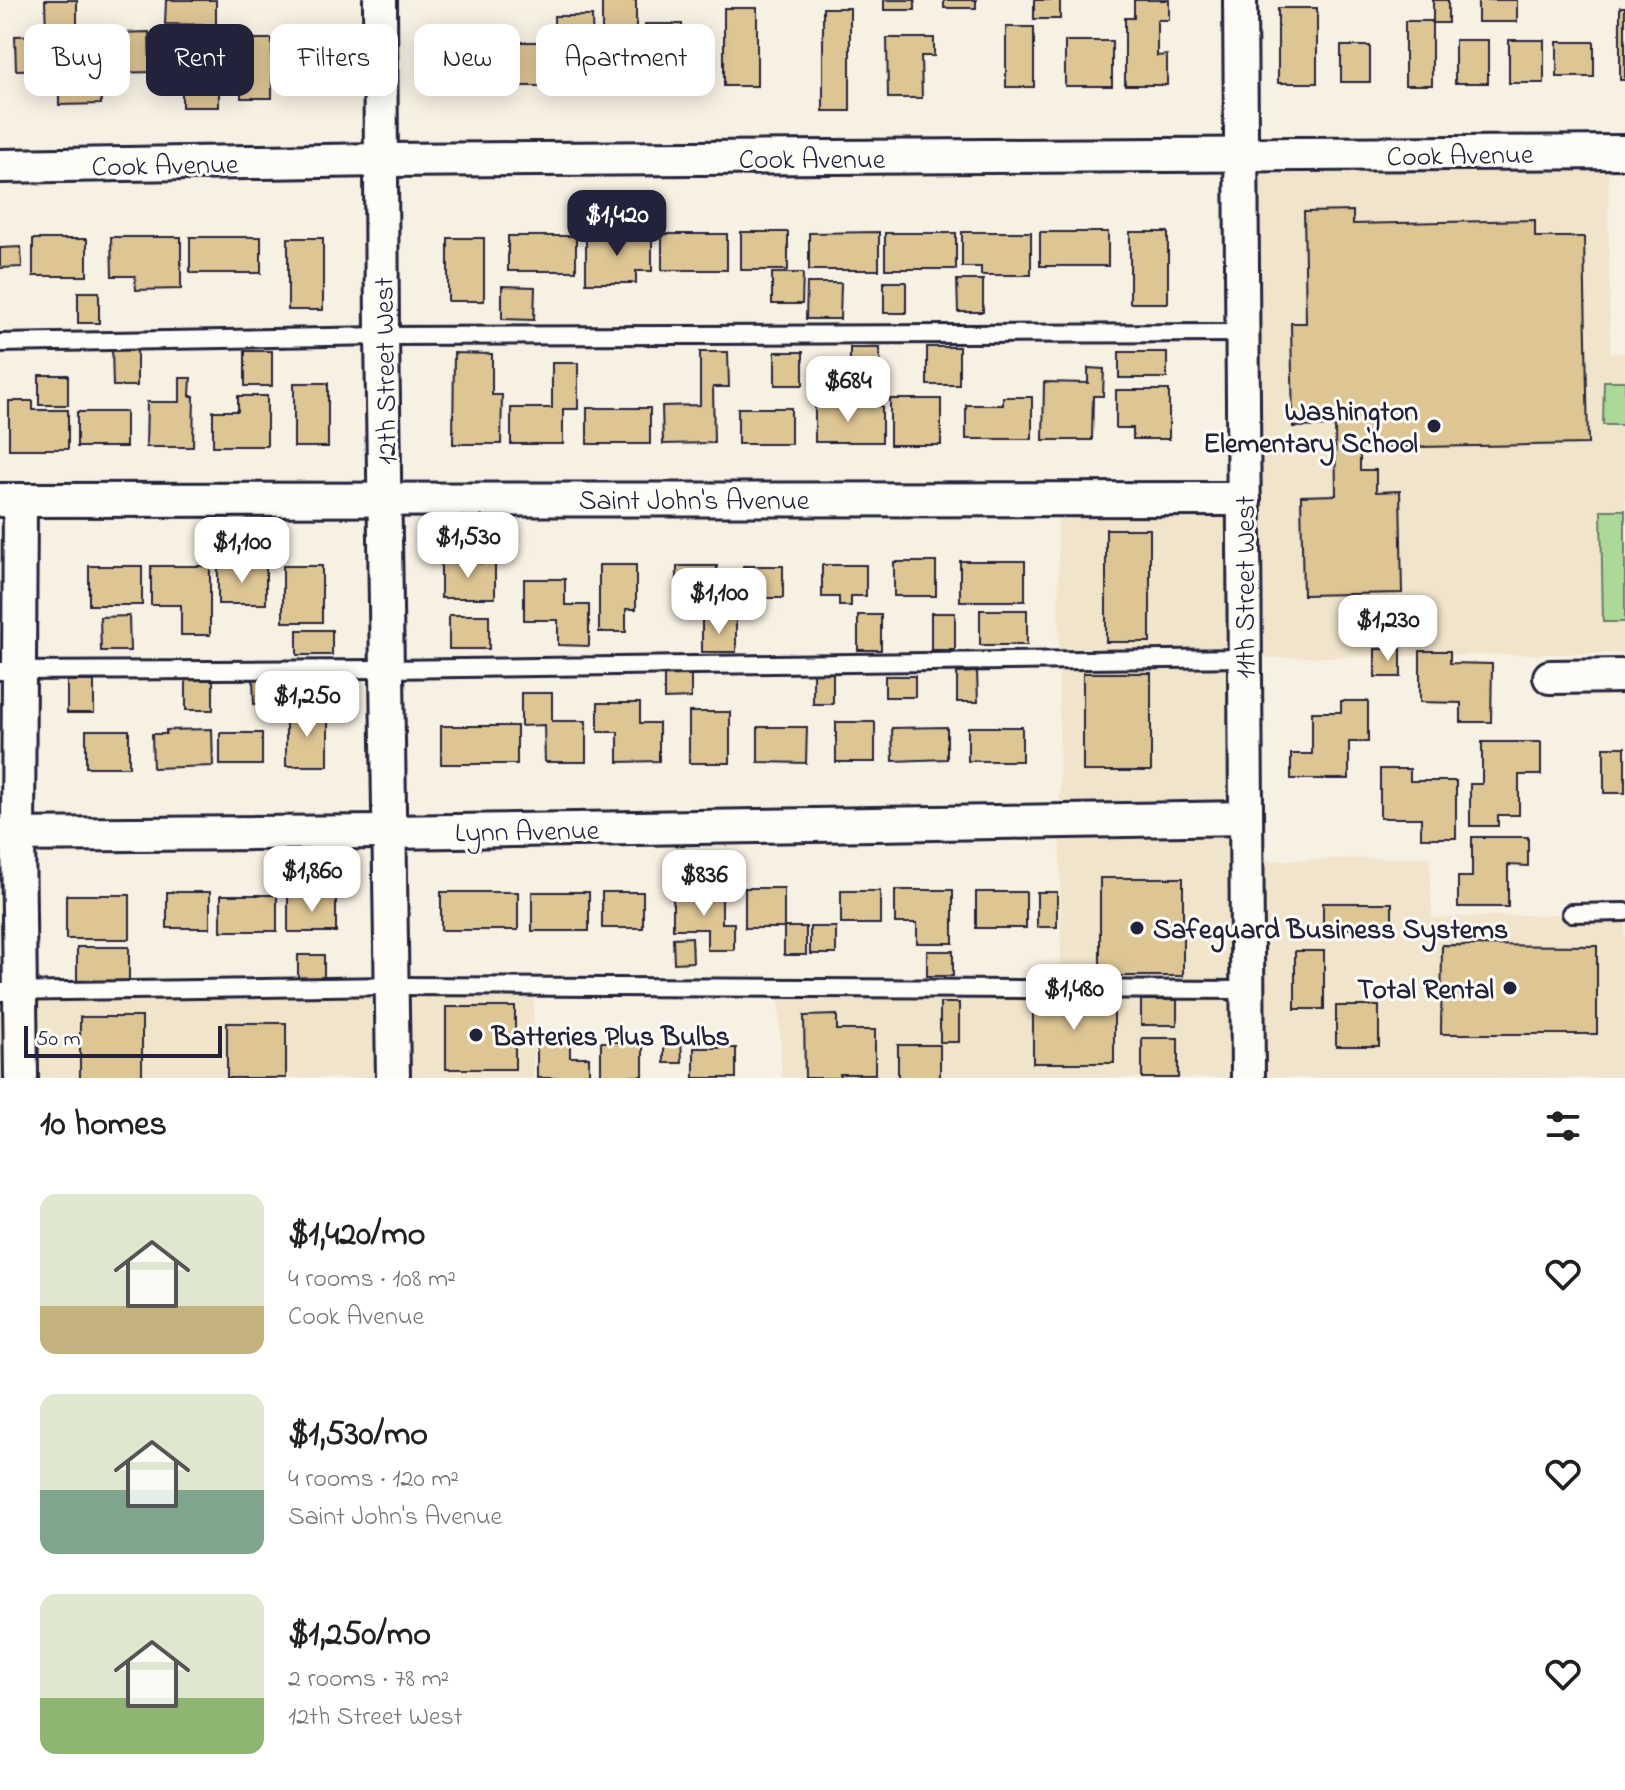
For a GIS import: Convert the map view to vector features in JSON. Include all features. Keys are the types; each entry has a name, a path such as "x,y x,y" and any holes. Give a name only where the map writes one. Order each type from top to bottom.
{"street":[{"name":"12th Street West","path":"380,0 393,1078"},
{"name":"11th Street West","path":"1240,0 1248,1078"},
{"name":"Cook Avenue","path":"0,166 382,160 1625,152"},
{"name":"Saint John's Avenue","path":"10,500 1244,499"},
{"path":"10,500 10,992 21,1078"},
{"path":"1550,677 1625,676"},
{"name":"Lynn Avenue","path":"9,835 1246,818"}],"lane":[{"path":"0,343 382,336 1242,333"},
{"path":"10,671 1245,658"},
{"path":"1571,913 1625,912"},
{"path":"10,992 390,986 1247,990"}],"shaded area":[{"path":"1608,152 1610,353 1625,353 1625,653 1245,658 1247,861 1430,857 1432,918 1625,912 1625,1078 782,1078 778,988 1061,989 1058,499 1243,499 1241,156"},
{"path":"534,986 533,1078 0,1078 0,992"}],"green space":[{"path":"1604,381 1625,381 1625,425 1603,425"},
{"path":"1601,510 1625,510 1625,622 1603,622"}],"building":[{"path":"45,0 77,0 77,24 46,24"},
{"path":"166,0 216,0 216,24 165,24"},
{"path":"602,0 636,0 636,24 602,24"},
{"path":"884,0 915,0 915,10 884,10"},
{"path":"944,0 976,0 976,8 944,8"},
{"path":"1034,0 1060,0 1060,19 1034,19"},
{"path":"1134,0 1169,0 1169,20 1157,20 1157,56 1167,55 1167,85 1125,85 1125,18 1134,18"},
{"path":"1433,0 1448,0 1448,23 1433,23"},
{"path":"1478,0 1517,0 1517,22 1478,22"},
{"path":"1620,7 1625,7 1625,80 1620,80"},
{"path":"724,8 757,8 757,86 724,86"},
{"path":"823,8 850,8 850,111 823,111"},
{"path":"1278,8 1317,8 1317,83 1278,83"},
{"path":"554,16 592,16 592,24 554,24"},
{"path":"1405,21 1432,21 1432,85 1405,85"},
{"path":"1006,27 1034,27 1034,87 1006,87"},
{"path":"146,32 146,72 130,73 130,33"},
{"path":"15,36 24,36 24,70 16,70"},
{"path":"887,38 934,38 934,56 921,56 922,98 888,98"},
{"path":"254,39 270,39 272,98 241,98 254,96"},
{"path":"1455,40 1488,40 1488,83 1455,83"},
{"path":"1509,40 1544,40 1544,83 1509,83"},
{"path":"1065,41 1112,41 1112,86 1065,86"},
{"path":"520,42 536,42 536,86 520,86"},
{"path":"1557,42 1594,42 1594,77 1557,77"},
{"path":"1341,46 1370,46 1370,82 1341,82"},
{"path":"59,96 101,96 101,104 59,105"},
{"path":"182,96 219,96 219,107 182,107"},
{"path":"1353,211 1353,224 1535,220 1535,237 1584,237 1588,444 1360,448 1360,470 1376,470 1376,492 1400,491 1402,593 1303,595 1301,496 1336,495 1335,426 1293,427 1291,323 1306,323 1304,212"},
{"path":"741,232 788,232 788,270 741,270"},
{"path":"879,232 879,270 809,270 809,233"},
{"path":"962,232 1031,232 1031,275 981,275 981,267 962,267"},
{"path":"1040,232 1108,232 1108,266 1040,266"},
{"path":"1130,232 1168,232 1168,303 1130,303"},
{"path":"885,233 956,233 956,269 885,269"},
{"path":"662,234 727,234 727,270 662,270"},
{"path":"586,235 652,236 652,271 636,271 636,283 586,283"},
{"path":"508,236 576,236 576,271 508,271"},
{"path":"111,237 181,237 181,289 136,290 135,276 112,276"},
{"path":"190,237 261,237 261,273 190,273"},
{"path":"288,238 323,238 323,310 288,310"},
{"path":"448,238 484,238 484,301 448,301"},
{"path":"33,239 87,239 87,276 33,276"},
{"path":"21,247 22,267 0,268 0,248"},
{"path":"772,273 803,273 802,304 772,304"},
{"path":"957,280 983,280 983,312 958,312"},
{"path":"884,282 906,282 906,313 884,313"},
{"path":"807,283 841,283 840,319 806,319"},
{"path":"502,286 535,287 534,320 502,319"},
{"path":"78,292 99,292 99,323 78,323"},
{"path":"137,347 137,386 113,386 112,348"},
{"path":"927,347 959,347 959,385 927,385"},
{"path":"850,348 880,348 880,386 850,386"},
{"path":"245,351 272,351 272,386 245,386"},
{"path":"700,352 728,352 729,387 713,387 714,443 663,444 662,406 700,405"},
{"path":"775,352 803,352 803,385 775,385"},
{"path":"1119,352 1167,352 1167,378 1119,378"},
{"path":"454,353 492,354 492,395 502,395 501,444 453,444"},
{"path":"552,363 578,363 578,409 563,409 563,444 511,444 511,408 552,408"},
{"path":"1088,368 1104,369 1103,396 1093,396 1092,440 1043,440 1044,382 1088,383"},
{"path":"39,375 68,375 68,405 39,405"},
{"path":"180,378 191,378 190,396 194,396 193,447 146,447 147,402 180,402"},
{"path":"294,383 328,383 328,447 294,447"},
{"path":"1116,390 1169,390 1169,439 1133,439 1133,428 1116,428"},
{"path":"238,396 267,396 267,446 213,446 213,411 238,411"},
{"path":"1003,397 1032,397 1032,439 966,439 966,405 1003,405"},
{"path":"890,399 941,399 941,445 890,445"},
{"path":"9,401 33,401 33,410 68,410 68,449 9,449"},
{"path":"815,406 882,406 882,442 815,442"},
{"path":"587,408 650,408 650,444 587,444"},
{"path":"738,408 791,408 791,444 738,444"},
{"path":"77,412 126,412 126,447 77,447"},
{"path":"1106,529 1150,529 1150,642 1106,642"},
{"path":"960,561 1025,561 1025,601 960,601"},
{"path":"894,562 936,562 936,596 894,596"},
{"path":"441,563 495,563 495,598 441,598"},
{"path":"599,565 636,565 636,609 626,609 626,632 599,632"},
{"path":"822,565 866,565 866,596 851,596 851,606 839,606 839,597 822,597"},
{"path":"89,566 142,566 142,605 89,605"},
{"path":"151,566 210,566 210,635 181,635 181,605 151,605"},
{"path":"218,566 266,566 266,604 218,604"},
{"path":"283,566 322,566 322,622 283,622"},
{"path":"677,566 717,566 717,605 677,605"},
{"path":"743,566 783,566 783,598 743,598"},
{"path":"524,579 565,579 565,605 589,605 589,646 558,645 558,620 524,620"},
{"path":"980,610 1027,610 1027,645 980,645"},
{"path":"931,613 955,613 955,650 931,650"},
{"path":"449,615 489,615 489,649 449,649"},
{"path":"858,615 881,615 881,650 858,650"},
{"path":"129,616 130,651 101,651 100,617"},
{"path":"702,619 736,619 736,652 702,652"},
{"path":"297,630 332,630 332,655 297,655"},
{"path":"1375,649 1401,649 1401,677 1375,677"},
{"path":"1420,651 1450,651 1450,663 1492,664 1491,722 1461,722 1461,703 1420,702"},
{"path":"664,672 691,672 691,698 664,699"},
{"path":"977,672 978,702 957,702 957,673"},
{"path":"813,673 833,673 833,704 813,704"},
{"path":"1083,673 1151,673 1151,771 1083,771"},
{"path":"885,676 915,676 915,697 885,697"},
{"path":"253,678 271,678 272,703 254,704"},
{"path":"302,679 345,679 345,704 302,704"},
{"path":"186,680 213,680 213,710 186,710"},
{"path":"67,681 94,681 94,713 67,713"},
{"path":"521,693 552,693 552,721 586,721 586,762 545,762 544,725 521,726"},
{"path":"1341,701 1368,701 1368,742 1349,742 1349,779 1291,779 1291,754 1312,754 1312,712 1341,712"},
{"path":"598,703 640,703 640,723 659,723 659,761 618,762 618,732 598,732"},
{"path":"286,712 328,712 328,766 286,766"},
{"path":"689,712 730,712 730,763 689,763"},
{"path":"836,722 875,722 875,762 836,762"},
{"path":"441,726 517,726 517,764 441,764"},
{"path":"758,727 807,727 806,763 758,762"},
{"path":"947,727 947,759 893,761 892,728"},
{"path":"968,727 1022,727 1022,761 968,761"},
{"path":"212,729 213,766 153,768 152,734 166,734 166,730"},
{"path":"86,730 129,730 129,767 86,767"},
{"path":"220,733 262,733 262,765 220,765"},
{"path":"1482,742 1541,742 1541,775 1519,775 1519,815 1498,815 1498,826 1470,826 1470,784 1482,784"},
{"path":"1604,747 1625,747 1625,793 1604,793"},
{"path":"1380,769 1410,769 1410,781 1456,781 1456,838 1421,838 1421,818 1380,818"},
{"path":"1472,837 1528,837 1528,866 1508,865 1508,907 1458,907 1458,877 1472,877"},
{"path":"1100,878 1183,878 1183,976 1100,976"},
{"path":"745,888 784,888 784,928 745,928"},
{"path":"895,890 953,890 953,943 917,943 917,923 895,923"},
{"path":"841,891 880,891 880,924 841,924"},
{"path":"167,892 210,892 210,928 167,928"},
{"path":"441,892 518,892 518,930 441,930"},
{"path":"532,892 589,892 589,931 532,931"},
{"path":"602,892 643,892 643,928 602,928"},
{"path":"722,892 722,923 734,923 734,950 707,950 707,929 673,929 673,893"},
{"path":"976,892 1026,892 1026,928 976,928"},
{"path":"1037,892 1057,892 1057,927 1037,927"},
{"path":"66,895 130,895 130,939 66,939"},
{"path":"221,895 277,895 277,931 221,931"},
{"path":"288,896 336,896 336,932 288,932"},
{"path":"1323,903 1392,903 1392,929 1323,929"},
{"path":"784,927 806,927 806,955 784,955"},
{"path":"810,927 836,927 836,954 810,954"},
{"path":"692,937 693,962 674,963 673,938"},
{"path":"1442,945 1597,946 1597,1034 1441,1034"},
{"path":"77,947 129,947 129,984 77,984"},
{"path":"927,951 953,951 953,976 927,976"},
{"path":"1295,951 1324,951 1324,1009 1295,1009"},
{"path":"298,955 324,955 324,979 298,979"},
{"path":"1141,1000 1177,1000 1177,1025 1141,1025"},
{"path":"1114,1001 1114,1063 1033,1063 1033,1002"},
{"path":"940,1003 959,1003 959,1042 940,1042"},
{"path":"1336,1006 1379,1006 1379,1046 1336,1046"},
{"path":"446,1007 515,1007 515,1069 446,1069"},
{"path":"837,1015 837,1030 875,1030 875,1074 805,1078 804,1016"},
{"path":"80,1017 142,1017 142,1078 80,1078"},
{"path":"227,1023 286,1023 286,1078 227,1078"},
{"path":"681,1037 682,1063 664,1063 664,1038"},
{"path":"537,1038 570,1038 570,1057 589,1057 589,1078 537,1078"},
{"path":"1142,1038 1178,1038 1178,1078 1142,1078"},
{"path":"601,1042 643,1042 643,1076 601,1076"},
{"path":"898,1045 940,1045 940,1078 898,1078"},
{"path":"694,1048 736,1048 736,1078 694,1078"}],"place":[{"name":"Washington Elementary School","path":"1434,426"},
{"name":"Safeguard Business Systems","path":"1137,928"},
{"name":"Total Rental","path":"1510,988"},
{"name":"Batteries Plus Bulbs","path":"476,1035"}]}
